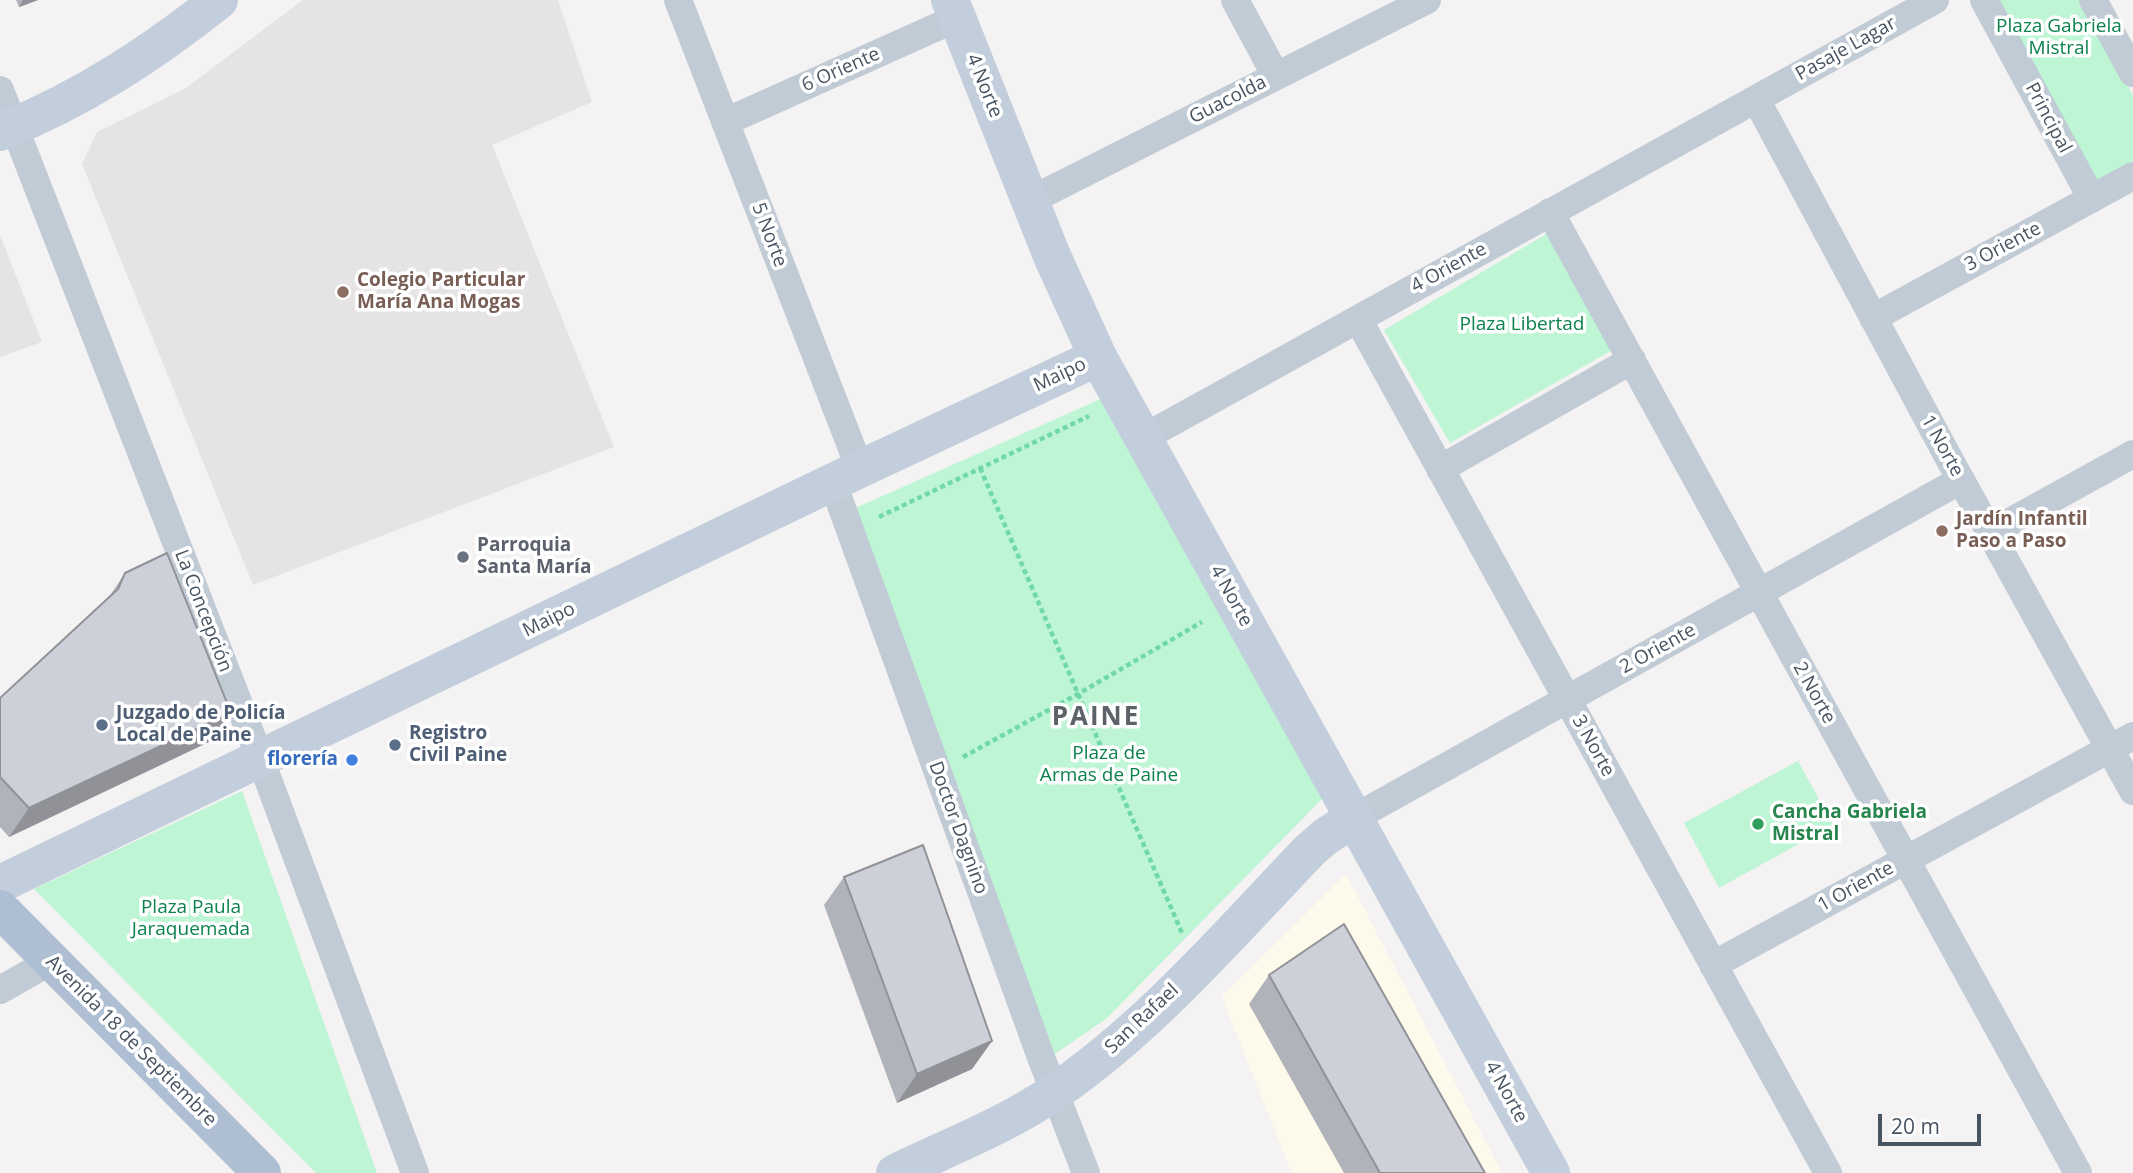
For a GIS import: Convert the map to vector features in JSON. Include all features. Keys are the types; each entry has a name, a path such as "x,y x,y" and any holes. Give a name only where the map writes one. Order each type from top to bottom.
{"main road":[{"name":"Avenida 18 de Septiembre","path":"0,909 262,1173"}],"street":[{"path":"7,129 71,100 127,68 219,0"},
{"name":"5 Norte","path":"678,0 725,122 846,476"},
{"path":"1235,0 1276,76"},
{"name":"Guacolda","path":"1030,201 1427,0"},
{"name":"Pasaje Lagar","path":"1756,99 1935,0"},
{"name":"Principal","path":"1984,0 2092,199"},
{"path":"2093,0 2133,73"},
{"name":"6 Oriente","path":"725,122 954,9"},
{"name":"4 Norte","path":"954,9 1076,313 1098,357 1551,1173"},
{"name":"La Concepción","path":"0,90 7,129 260,758 415,1173"},
{"name":"4 Oriente","path":"1143,438 1756,99"},
{"name":"1 Norte","path":"1756,99 1990,533 2121,743 2133,791"},
{"name":"3 Oriente","path":"1872,317 2133,176"},
{"name":"2 Norte","path":"1550,212 2078,1173"},
{"name":"3 Norte","path":"1358,319 1828,1173"},
{"name":"Maipo","path":"0,884 1098,357"},
{"path":"1440,470 1632,360"},
{"path":"1990,533 2133,454"},
{"name":"Doctor Dagnino","path":"846,476 850,531 1086,1173"},
{"name":"2 Oriente","path":"1354,818 1961,480"},
{"name":"1 Oriente","path":"1713,965 2121,743"},
{"name":"San Rafael","path":"895,1173 1019,1114 1055,1093 1097,1061 1154,1011 1310,850 1354,818"},
{"path":"0,990 51,961"}],"path":[{"path":"850,531 1091,415"},
{"path":"980,468 1182,933"},
{"path":"937,770 1078,694 1202,622"}],"shaded area":[{"name":"Colegio Particular María Ana Mogas","path":"303,0 558,0 592,102 492,145 614,447 253,585 82,164 97,132 186,88"},
{"path":"0,235 42,342 0,357"},
{"path":"1346,874 1502,1173 1292,1173 1222,997"}],"green space":[{"name":"Plaza Gabriela Mistral","path":"1995,0 2081,0 2133,95 2133,162 2096,182"},
{"name":"Plaza Libertad","path":"1548,233 1614,349 1450,443 1384,330"},
{"name":"Plaza de Armas de Paine","path":"1105,397 1323,798 1106,1019 1037,1066 833,518"},
{"name":"Cancha Gabriela Mistral","path":"1798,761 1833,825 1719,888 1684,823"},
{"name":"Plaza Paula Jaraquemada","path":"242,791 377,1173 316,1173 34,889"}],"building":[{"name":"Juzgado de Policía Local de Paine","path":"167,553 231,713 29,808 0,777 0,698 118,589 125,573"},
{"path":"923,845 992,1041 917,1074 844,877"},
{"path":"1344,924 1485,1173 1380,1173 1269,975"}],"place":[{"name":"Colegio Particular María Ana Mogas","path":"343,292"},
{"name":"Jardín Infantil Paso a Paso","path":"1942,531"},
{"name":"Parroquia Santa María","path":"463,557"},
{"name":"Juzgado de Policía Local de Paine","path":"102,725"},
{"name":"Registro Civil Paine","path":"395,745"},
{"name":"florería","path":"352,760"},
{"name":"Cancha Gabriela Mistral","path":"1758,824"}],"district":[{"name":"PAINE","path":"1096,718"}]}
